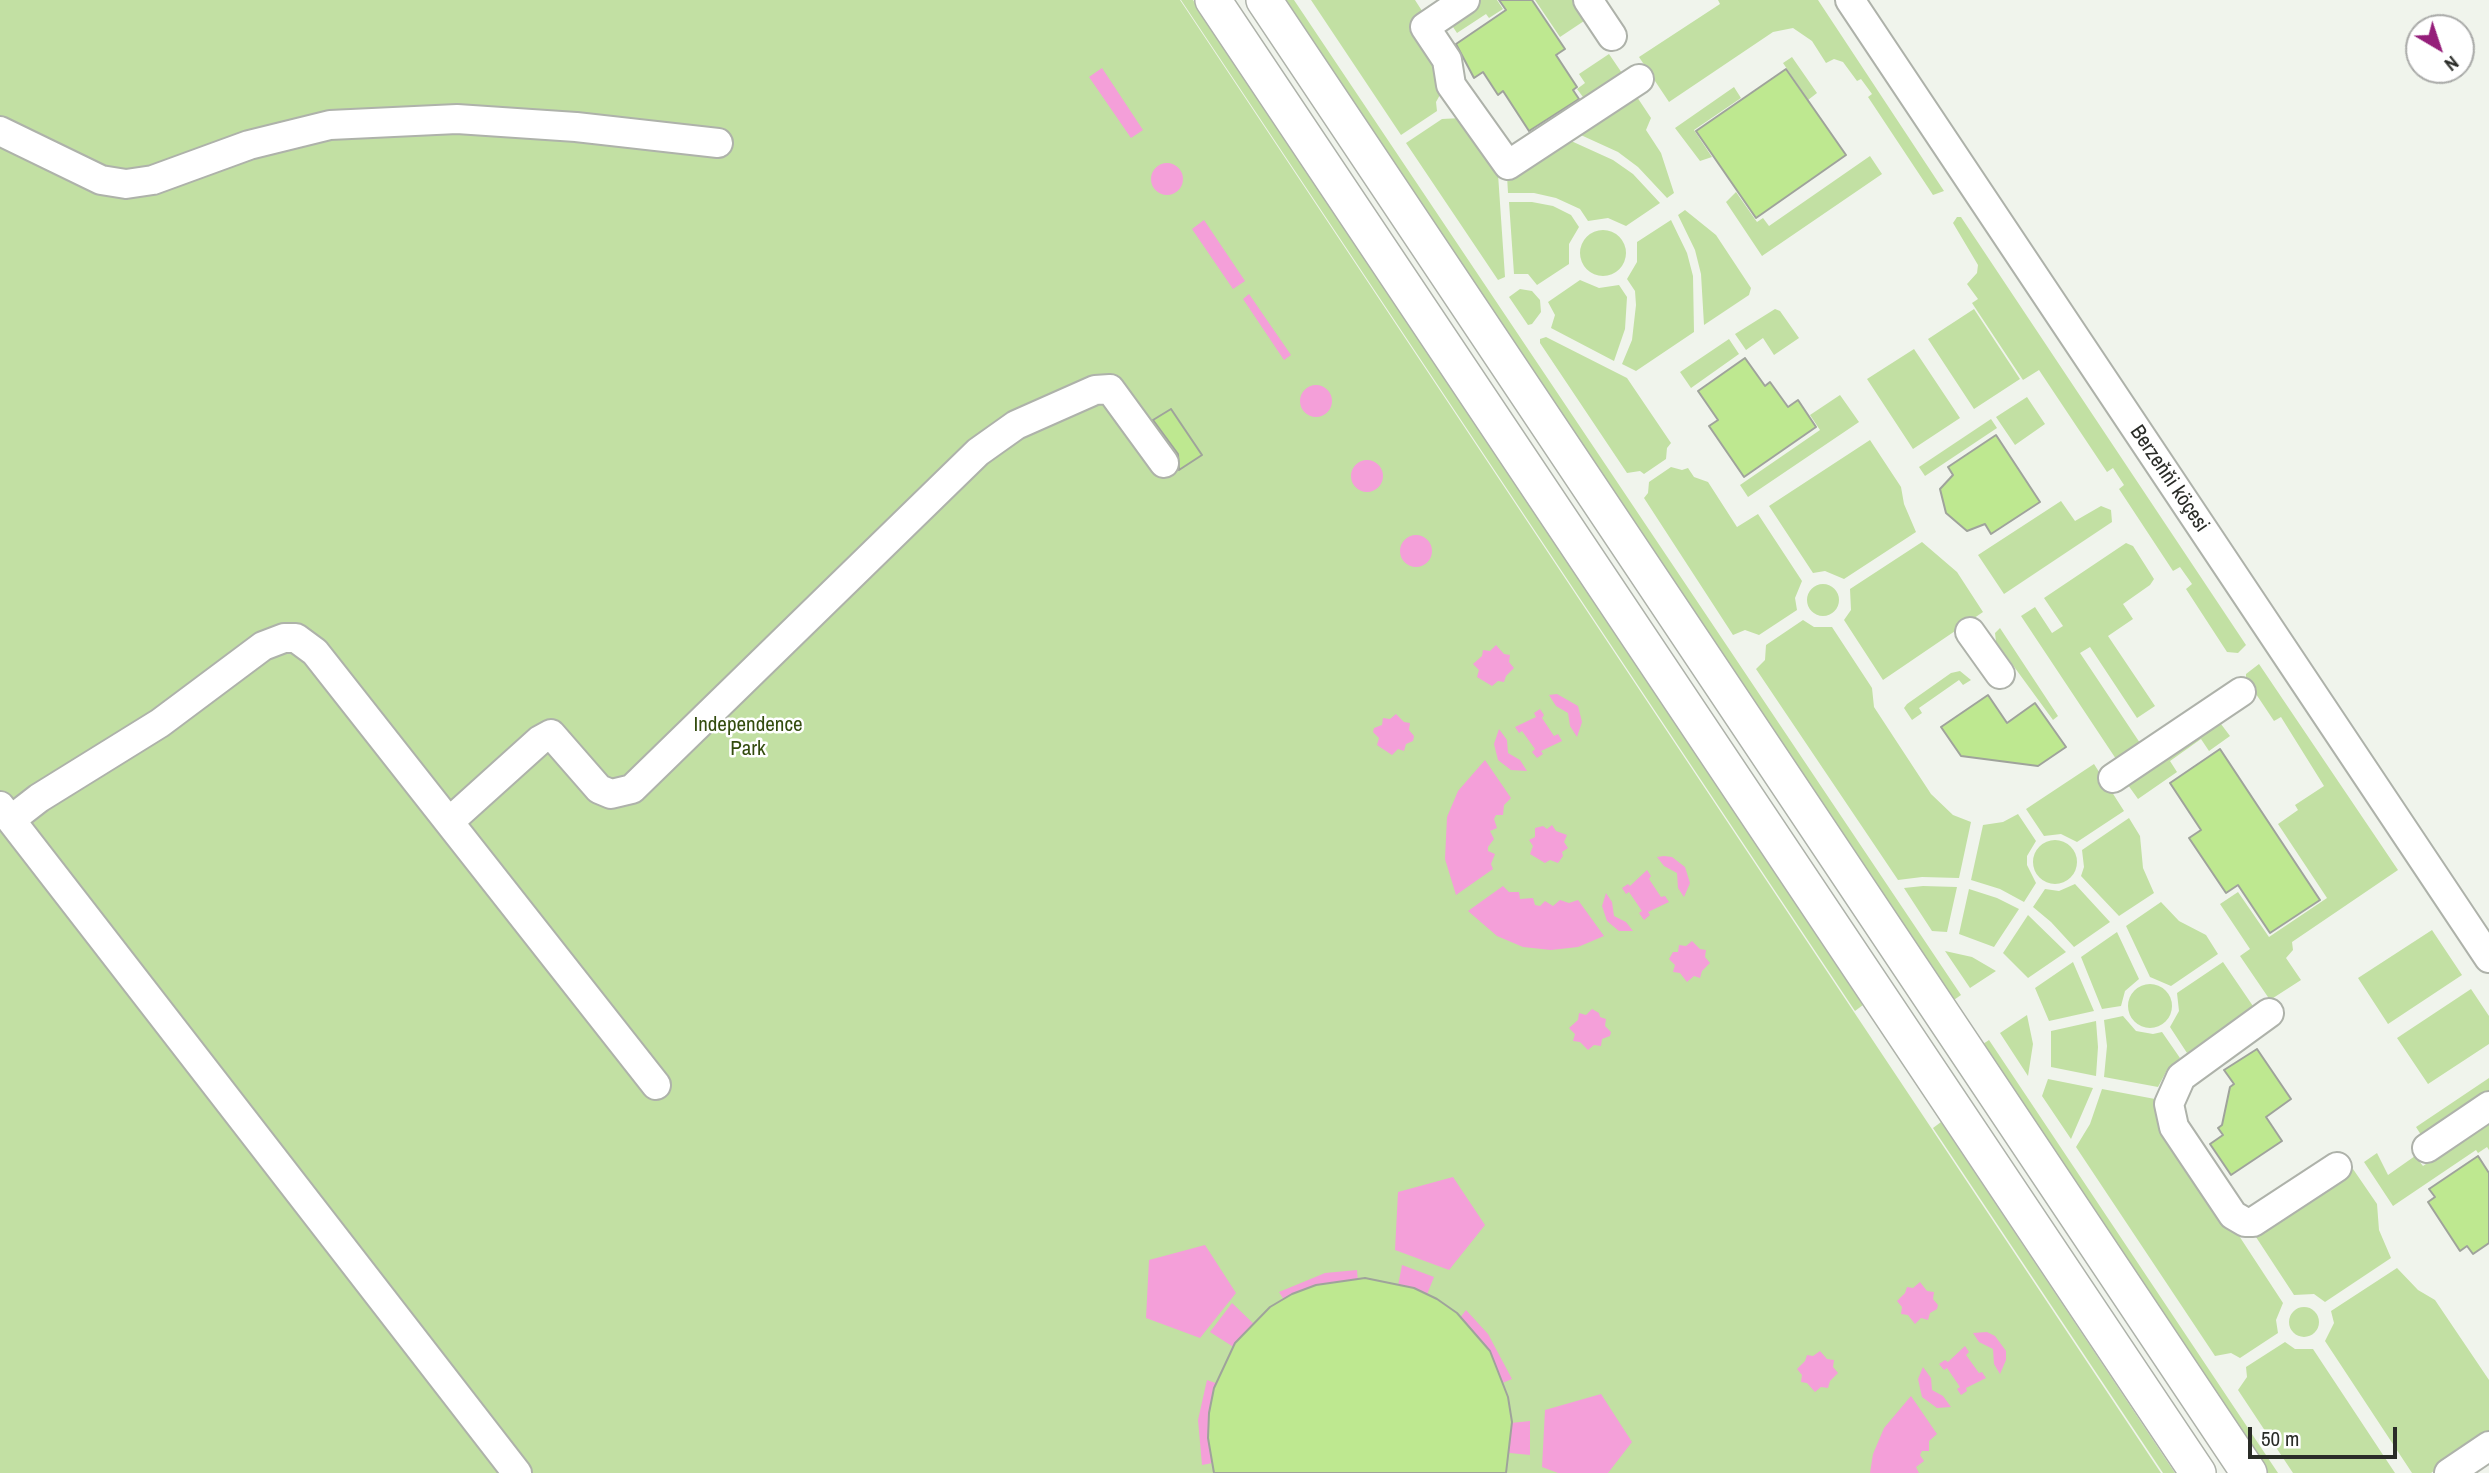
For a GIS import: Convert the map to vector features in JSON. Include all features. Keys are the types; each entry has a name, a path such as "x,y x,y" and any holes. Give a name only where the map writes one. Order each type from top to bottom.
{"main road":[{"path":"1213,0 2198,1473"},
{"path":"1264,0 2249,1473"}],"street":[{"path":"1465,0 1425,27 1447,60 1451,85 1508,165 1639,79"},
{"path":"1588,0 1612,36"},
{"name":"Berzeňňi köçesi","path":"1850,0 2489,958"},
{"path":"0,131 101,180 126,184 153,180 249,145 330,125 457,119 576,127 718,143"},
{"path":"449,822 540,740 551,734 599,789 611,794 632,789 978,452 1016,425 1095,390 1110,389 1164,464"},
{"path":"1970,632 2000,674"},
{"path":"517,1473 6,812 39,799 160,723 263,646 284,638 296,638 315,652 656,1085"},
{"path":"2113,778 2242,692"},
{"path":"2269,1013 2181,1077 2169,1104 2174,1127 2233,1215 2245,1223 2253,1222 2337,1167"},
{"path":"2427,1148 2489,1106"},
{"path":"2449,1473 2489,1446"}],"green space":[{"name":"Independence Park","path":"0,0 1180,0 2161,1473 0,1473"},
{"path":"1181,0 1193,0 1863,1005 1855,1011"},
{"path":"1281,0 1294,0 1961,995 1951,1002"},
{"path":"1311,0 1415,0 1426,17 1410,29 1437,69 1441,93 1436,102 1437,111 1401,135"},
{"path":"1480,0 1497,0 1503,9 1489,18 1486,14 1457,33 1449,21"},
{"path":"1535,0 1579,0 1590,17 1560,37"},
{"path":"1718,0 1818,0 1944,191 1933,195 1868,97 1872,94 1861,79 1857,81 1843,62 1834,59 1826,63 1812,41 1793,28 1773,32 1669,102 1639,57 1720,4"},
{"path":"1609,54 1624,76 1586,101 1577,89 1585,83 1579,74"},
{"path":"1792,57 1817,93 1808,100 1783,63"},
{"path":"1734,87 1741,98 1694,130 1712,157 1700,161 1675,128"},
{"path":"1633,91 1651,118 1646,130 1661,153 1674,193 1667,198 1638,167 1618,152 1572,131"},
{"path":"1461,118 1498,174 1505,277 1498,280 1406,143 1442,119"},
{"path":"1569,140 1613,160 1633,174 1660,203 1626,226 1608,218 1588,221 1580,209 1556,198 1534,193 1508,193 1507,176"},
{"path":"1870,156 1882,174 1762,256 1726,202 1736,192 1757,222 1763,218 1769,226"},
{"path":"1509,202 1553,206 1571,215 1579,227 1569,244 1569,264 1537,285 1528,274 1514,274"},
{"path":"1685,210 1716,235 1751,288 1749,295 1704,325 1701,274 1695,250 1678,215"},
{"path":"1957,217 1961,217 2246,645 2238,653 2227,652 2186,589 2192,584 2180,567 2173,571 2119,489 2124,485 2113,468 2107,472 2039,370 2023,380 1972,303 1978,299 1967,284 1977,273 1978,265 1953,223"},
{"path":"1671,220 1687,253 1693,276 1694,332 1636,371 1622,364 1632,340 1636,305 1635,291 1627,279 1637,262 1637,242"},
{"path":"1603,230 1619,237 1626,253 1619,269 1603,276 1587,269 1580,253 1587,237"},
{"path":"1580,280 1599,288 1619,285 1627,297 1625,329 1614,361 1551,328 1555,315 1548,302"},
{"path":"1520,289 1532,291 1540,300 1541,312 1532,324 1528,325 1509,297"},
{"path":"1775,309 1780,311 1799,338 1774,355 1763,338 1746,350 1735,334"},
{"path":"1974,309 2020,379 1974,409 1928,339"},
{"path":"1546,337 1627,378 1671,443 1667,448 1666,459 1644,474 1640,471 1627,473 1540,343 1540,339"},
{"path":"1729,339 1739,354 1691,388 1680,372"},
{"path":"1914,349 1960,418 1913,449 1867,379"},
{"path":"1840,395 1859,422 1748,497 1740,485 1820,430 1810,415"},
{"path":"2027,397 2045,424 2015,445 1996,417"},
{"path":"1991,419 1997,428 1925,476 1919,467"},
{"path":"1870,440 1901,487 1904,504 1916,532 1844,579 1825,571 1813,573 1769,506"},
{"path":"1671,467 1682,470 1688,468 1694,477 1708,482 1737,527 1758,514 1802,581 1795,598 1797,610 1759,635 1745,630 1733,635 1644,498 1648,493 1649,482"},
{"path":"2061,501 2075,521 2101,506 2111,510 2112,522 2004,594 1978,555"},
{"path":"1922,542 1957,572 1983,612 1883,680 1844,620 1851,610 1850,589"},
{"path":"2126,543 2133,546 2154,579 2150,585 2123,604 2133,619 2108,636 2155,706 2137,718 2090,647 2080,653 2142,746 2118,762 2021,616 2035,607 2052,633 2063,626 2044,598"},
{"path":"1823,584 1834,589 1839,600 1834,611 1823,616 1812,611 1807,600 1812,589"},
{"path":"1803,620 1814,627 1832,627 1872,688 1874,707 1931,794 1953,815 1971,822 1959,878 1922,877 1898,880 1756,669 1765,660 1766,645"},
{"path":"2000,628 2058,716 2053,720 1996,642 1995,633"},
{"path":"2259,664 2398,870 2292,942 2293,950 2286,958 2301,980 2270,1000 2240,956 2250,949 2220,904 2238,892 2269,937 2327,898 2278,824 2298,810 2295,805 2324,786 2281,717 2274,721 2246,679 2246,674"},
{"path":"1960,671 1971,680 1963,685 1959,680 1919,708 1922,713 1912,720 1904,708 1907,704 1951,673"},
{"path":"2234,706 2238,712 2221,724 2230,736 2209,751 2201,739 2170,761 2177,772 2138,799 2128,785 2129,778"},
{"path":"2094,764 2124,811 2077,842 2061,834 2044,836 2026,809"},
{"path":"2018,814 2036,841 2027,856 2027,865 2036,883 2024,902 2000,889 1971,880 1983,825 2003,822"},
{"path":"2129,818 2140,836 2143,868 2154,893 2119,916 2081,876 2084,867 2082,850"},
{"path":"2055,840 2071,846 2077,862 2071,878 2055,884 2039,878 2033,862 2039,846"},
{"path":"2075,884 2110,922 2074,947 2033,907 2045,889 2059,891"},
{"path":"1957,887 1947,932 1932,931 1904,888"},
{"path":"1969,889 2019,909 1994,947 1959,934"},
{"path":"2161,902 2179,921 2206,935 2218,954 2171,986 2150,977 2126,926"},
{"path":"2028,915 2066,952 2028,978 2003,953"},
{"path":"2432,930 2462,975 2388,1024 2358,978"},
{"path":"2117,932 2139,979 2125,991 2121,1006 2102,1009 2081,957"},
{"path":"1945,951 1972,957 1996,971 1970,988"},
{"path":"2073,962 2094,1011 2049,1021 2035,988"},
{"path":"2223,962 2255,1009 2187,1053 2170,1027 2179,1011 2177,993"},
{"path":"2150,984 2166,990 2172,1006 2166,1022 2150,1028 2134,1022 2128,1006 2134,990"},
{"path":"2471,989 2489,1016 2489,1044 2428,1084 2397,1038"},
{"path":"2027,1015 2033,1044 2028,1076 2000,1033"},
{"path":"2123,1016 2136,1031 2153,1034 2162,1032 2180,1058 2167,1070 2158,1087 2104,1077 2107,1046 2104,1020"},
{"path":"2096,1021 2096,1076 2051,1067 2051,1031"},
{"path":"1989,1040 2278,1473 2266,1473 1980,1046"},
{"path":"2489,1078 2489,1093 2423,1138 2416,1127"},
{"path":"2048,1079 2093,1088 2071,1139 2042,1096"},
{"path":"2102,1089 2155,1099 2157,1121 2165,1140 2198,1190 2230,1222 2283,1303 2276,1320 2278,1333 2240,1358 2231,1353 2215,1356 2076,1147 2090,1124"},
{"path":"1941,1122 2175,1473 2163,1473 1933,1128"},
{"path":"2489,1122 2489,1150 2487,1147 2478,1153 2476,1150 2393,1206 2364,1162 2377,1153 2388,1175 2415,1156 2423,1166"},
{"path":"2353,1169 2377,1204 2379,1230 2391,1258 2325,1302 2314,1294 2294,1295 2254,1234"},
{"path":"2397,1268 2418,1290 2435,1300 2489,1380 2489,1435 2431,1473 2412,1473 2325,1341 2334,1323 2331,1311"},
{"path":"2304,1307 2315,1311 2319,1322 2315,1333 2304,1337 2293,1333 2289,1322 2293,1311"},
{"path":"2285,1342 2295,1349 2313,1349 2395,1473 2293,1473 2238,1390 2247,1377 2246,1367"}],"shaded area":[{"path":"1102,68 1143,130 1131,138 1089,77"},
{"path":"1167,163 1178,168 1183,179 1178,190 1167,195 1156,190 1151,179 1156,168"},
{"path":"1204,220 1245,281 1233,289 1192,229"},
{"path":"1249,294 1291,355 1284,360 1243,299"},
{"path":"1316,385 1327,390 1332,401 1327,412 1316,417 1305,412 1300,401 1305,390"},
{"path":"1367,460 1378,465 1383,476 1378,487 1367,492 1356,487 1351,476 1356,465"},
{"path":"1416,535 1427,540 1432,551 1427,562 1416,567 1405,562 1400,551 1405,540"},
{"path":"1496,645 1504,654 1510,655 1509,662 1514,668 1504,682 1498,681 1492,686 1477,677 1479,670 1473,664 1482,656 1483,650 1490,651"},
{"path":"1557,694 1578,706 1582,722 1577,737 1570,726 1568,713 1556,706 1549,695"},
{"path":"1540,709 1544,715 1542,718 1554,736 1558,734 1562,741 1541,751 1543,754 1537,758 1532,752 1535,749 1522,731 1519,733 1515,727 1536,717 1534,713"},
{"path":"1396,714 1404,722 1410,723 1409,730 1414,736 1413,741 1406,744 1404,751 1398,749 1392,755 1377,745 1379,738 1373,732 1374,728 1382,725 1383,718 1390,719"},
{"path":"1499,729 1507,740 1508,753 1520,760 1527,771 1511,770 1498,760 1494,744"},
{"path":"1485,760 1511,798 1504,805 1503,815 1496,815 1494,819 1497,828 1490,831 1494,839 1488,851 1495,854 1491,864 1493,869 1456,895 1445,859 1447,817 1458,791"},
{"path":"1552,825 1556,831 1567,835 1564,842 1568,848 1562,852 1563,856 1558,863 1550,860 1545,863 1530,854 1533,846 1529,840 1535,837 1535,828 1543,826 1547,829"},
{"path":"1657,857 1672,857 1685,867 1690,883 1684,897 1678,888 1677,873 1664,866"},
{"path":"1647,870 1651,876 1649,879 1661,897 1665,896 1669,902 1648,912 1650,915 1644,920 1639,913 1642,911 1629,892 1626,894 1622,888 1628,884 1630,886"},
{"path":"1503,886 1509,892 1519,892 1520,899 1533,898 1535,905 1540,906 1545,901 1553,906 1560,900 1569,903 1578,900 1604,936 1578,947 1551,950 1523,947 1497,936 1468,911"},
{"path":"1606,893 1612,902 1614,916 1626,922 1633,931 1619,931 1607,921 1602,906"},
{"path":"1692,941 1700,949 1706,950 1705,957 1710,963 1702,971 1700,978 1694,976 1687,982 1680,973 1673,972 1675,965 1669,959 1673,952 1678,952 1679,945 1686,946"},
{"path":"1592,1009 1606,1019 1605,1026 1611,1032 1610,1036 1602,1039 1601,1046 1594,1045 1588,1050 1580,1042 1573,1041 1575,1034 1569,1028 1578,1020 1579,1013 1586,1015"},
{"path":"1453,1177 1485,1225 1449,1270 1395,1250 1398,1192"},
{"path":"1205,1245 1236,1293 1200,1338 1146,1318 1149,1260"},
{"path":"1402,1265 1434,1277 1410,1337 1390,1328"},
{"path":"1357,1270 1362,1335 1314,1347 1279,1292 1325,1273"},
{"path":"1920,1282 1927,1291 1934,1292 1933,1299 1938,1305 1937,1309 1930,1313 1928,1320 1921,1318 1915,1324 1908,1315 1901,1314 1902,1307 1897,1301 1907,1287 1913,1288"},
{"path":"1232,1303 1285,1354 1271,1371 1210,1332"},
{"path":"1466,1310 1488,1334 1512,1379 1456,1402 1429,1359"},
{"path":"1987,1332 1995,1336 2006,1351 2006,1360 2000,1374 1994,1364 1993,1349 1979,1342 1973,1333"},
{"path":"1965,1346 1969,1352 1966,1355 1986,1378 1966,1388 1967,1391 1961,1395 1957,1389 1960,1387 1947,1368 1944,1370 1939,1364 1945,1360 1948,1362"},
{"path":"1820,1351 1827,1359 1834,1360 1833,1367 1838,1373 1830,1381 1828,1388 1821,1387 1815,1392 1807,1383 1801,1382 1802,1375 1797,1369 1807,1355 1813,1356"},
{"path":"1923,1367 1931,1378 1932,1390 1943,1396 1951,1407 1937,1408 1922,1397 1918,1379"},
{"path":"1207,1380 1271,1403 1269,1452 1202,1465 1198,1420"},
{"path":"1601,1394 1632,1442 1608,1473 1558,1473 1542,1467 1545,1410"},
{"path":"1911,1396 1937,1434 1929,1441 1929,1451 1922,1451 1920,1455 1924,1461 1916,1467 1919,1473 1870,1473 1873,1454 1884,1428"},
{"path":"1530,1421 1530,1455 1470,1449 1472,1427"}],"building":[{"path":"1499,0 1532,0 1565,49 1556,55 1577,87 1573,90 1579,99 1529,131 1503,91 1498,95 1483,72 1474,78 1456,44 1506,10"},
{"path":"1786,69 1846,155 1756,218 1696,131"},
{"path":"1745,358 1765,386 1770,382 1788,407 1798,400 1816,427 1744,477 1709,426 1718,420 1698,391"},
{"path":"1171,409 1202,455 1179,470 1178,454 1153,420"},
{"path":"1996,435 2040,502 1991,534 1985,524 1967,531 1946,513 1940,489 1953,475 1948,467"},
{"path":"1988,695 2007,723 2035,703 2066,747 2038,766 1961,756 1941,727"},
{"path":"2220,749 2320,900 2270,933 2238,885 2226,893 2189,838 2201,830 2170,783"},
{"path":"2257,1049 2291,1099 2266,1117 2282,1141 2231,1175 2210,1144 2223,1135 2218,1128 2222,1125 2230,1087 2234,1084 2224,1070"},
{"path":"2478,1156 2489,1173 2489,1243 2473,1254 2467,1246 2460,1251 2428,1202 2435,1197 2429,1189"},
{"path":"1365,1278 1414,1288 1437,1299 1457,1313 1490,1351 1508,1397 1512,1422 1506,1473 1214,1473 1208,1438 1209,1413 1214,1388 1235,1343 1270,1307 1292,1294 1316,1285"}]}
